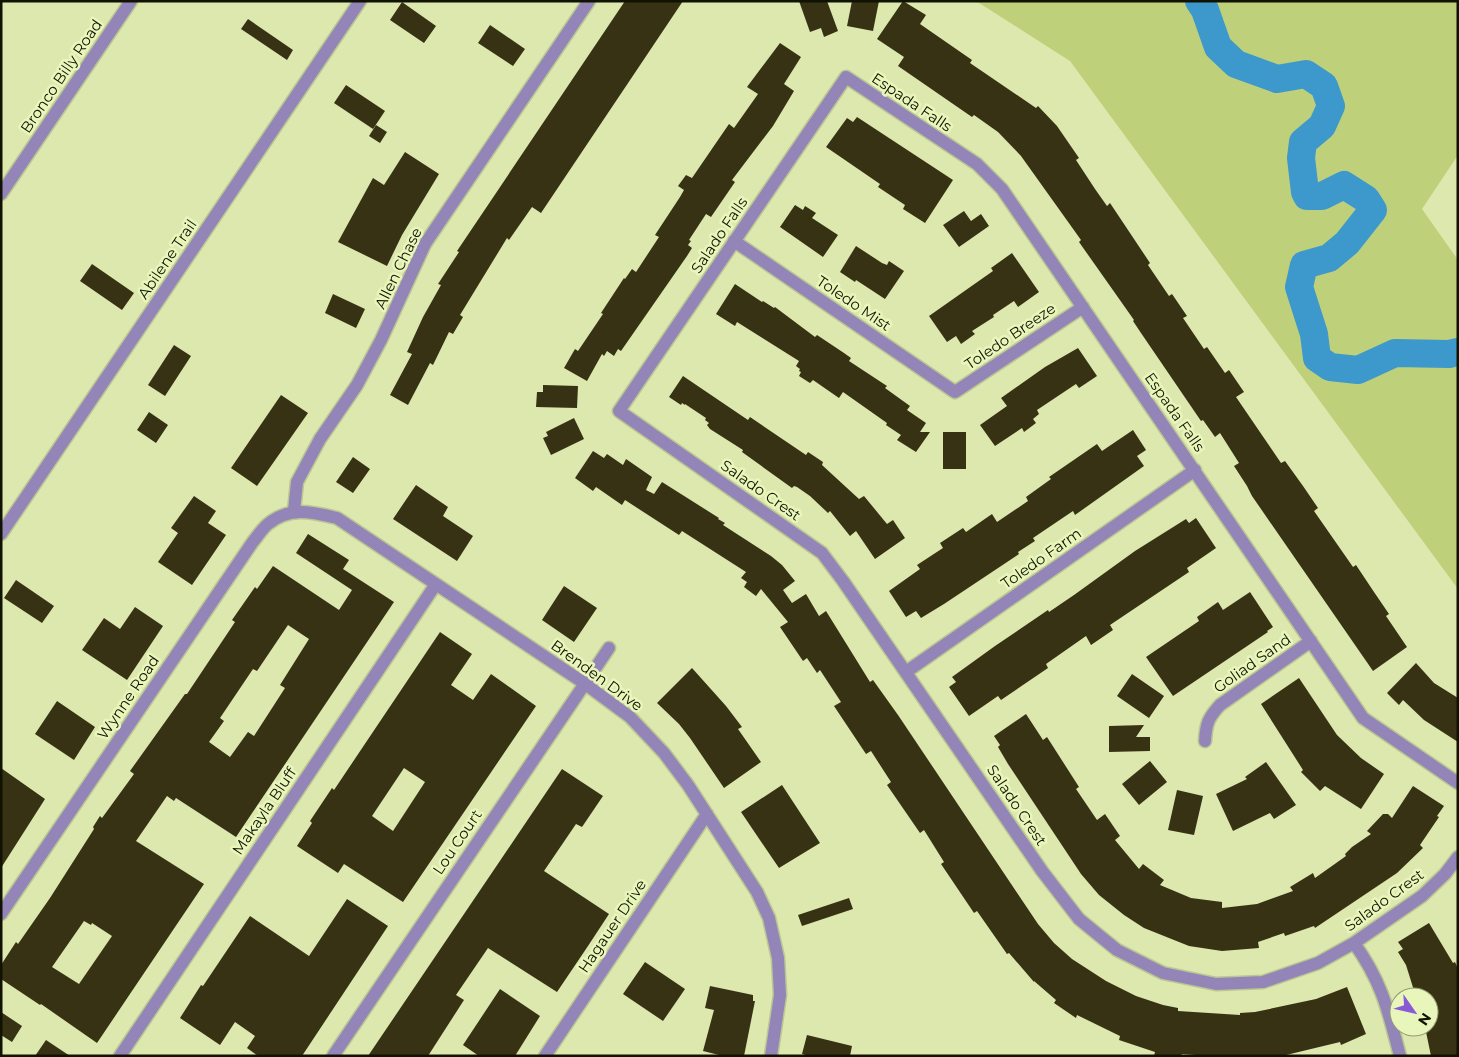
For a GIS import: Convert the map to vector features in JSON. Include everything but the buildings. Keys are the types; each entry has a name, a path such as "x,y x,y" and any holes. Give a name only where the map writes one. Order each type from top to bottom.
{"street":[{"name":"Bronco Billy Road","path":"1,194 131,1"},
{"name":"Abilene Trail","path":"1,534 360,1"},
{"name":"Allen Chase","path":"294,511 297,482 320,439 357,385 382,340 426,244 589,1"},
{"name":"Salado Falls","path":"619,410 846,77"},
{"name":"Espada Falls","path":"846,77 977,164 1002,189 1363,718 1458,783"},
{"name":"Toledo Mist","path":"734,242 955,392"},
{"name":"Toledo Breeze","path":"955,392 1083,307"},
{"name":"Salado Crest","path":"619,410 822,553 1042,871 1079,919 1117,950 1163,973 1216,984 1263,982 1318,963 1354,943 1422,896 1445,874 1458,856"},
{"name":"Toledo Farm","path":"906,672 1195,470"},
{"name":"Brenden Drive","path":"294,511 316,513 337,518 584,683 630,717 664,753 688,785 757,892 769,918 778,958 780,995 771,1056"},
{"name":"Wynne Road","path":"1,914 252,543 268,524 294,511"},
{"name":"Makayla Bluff","path":"120,1056 436,584"},
{"name":"Goliad Sand","path":"1205,742 1206,727 1210,716 1220,705 1311,641"},
{"name":"Lou Court","path":"333,1056 609,648"},
{"name":"Hagauer Drive","path":"545,1056 707,814"},
{"path":"1354,943 1369,964 1386,1002 1400,1056"}],"green space":[{"path":"976,1 1458,1 1458,155 1422,209 1458,260 1458,589 1070,61"}],"waterway":[{"path":"1199,1 1205,10 1218,47 1236,64 1277,79 1306,74 1324,86 1331,106 1322,126 1303,142 1301,158 1307,196 1322,196 1344,185 1366,199 1373,210 1347,243 1329,258 1304,265 1299,287 1314,334 1317,358 1330,367 1358,370 1395,353 1449,354 1458,352"}]}
